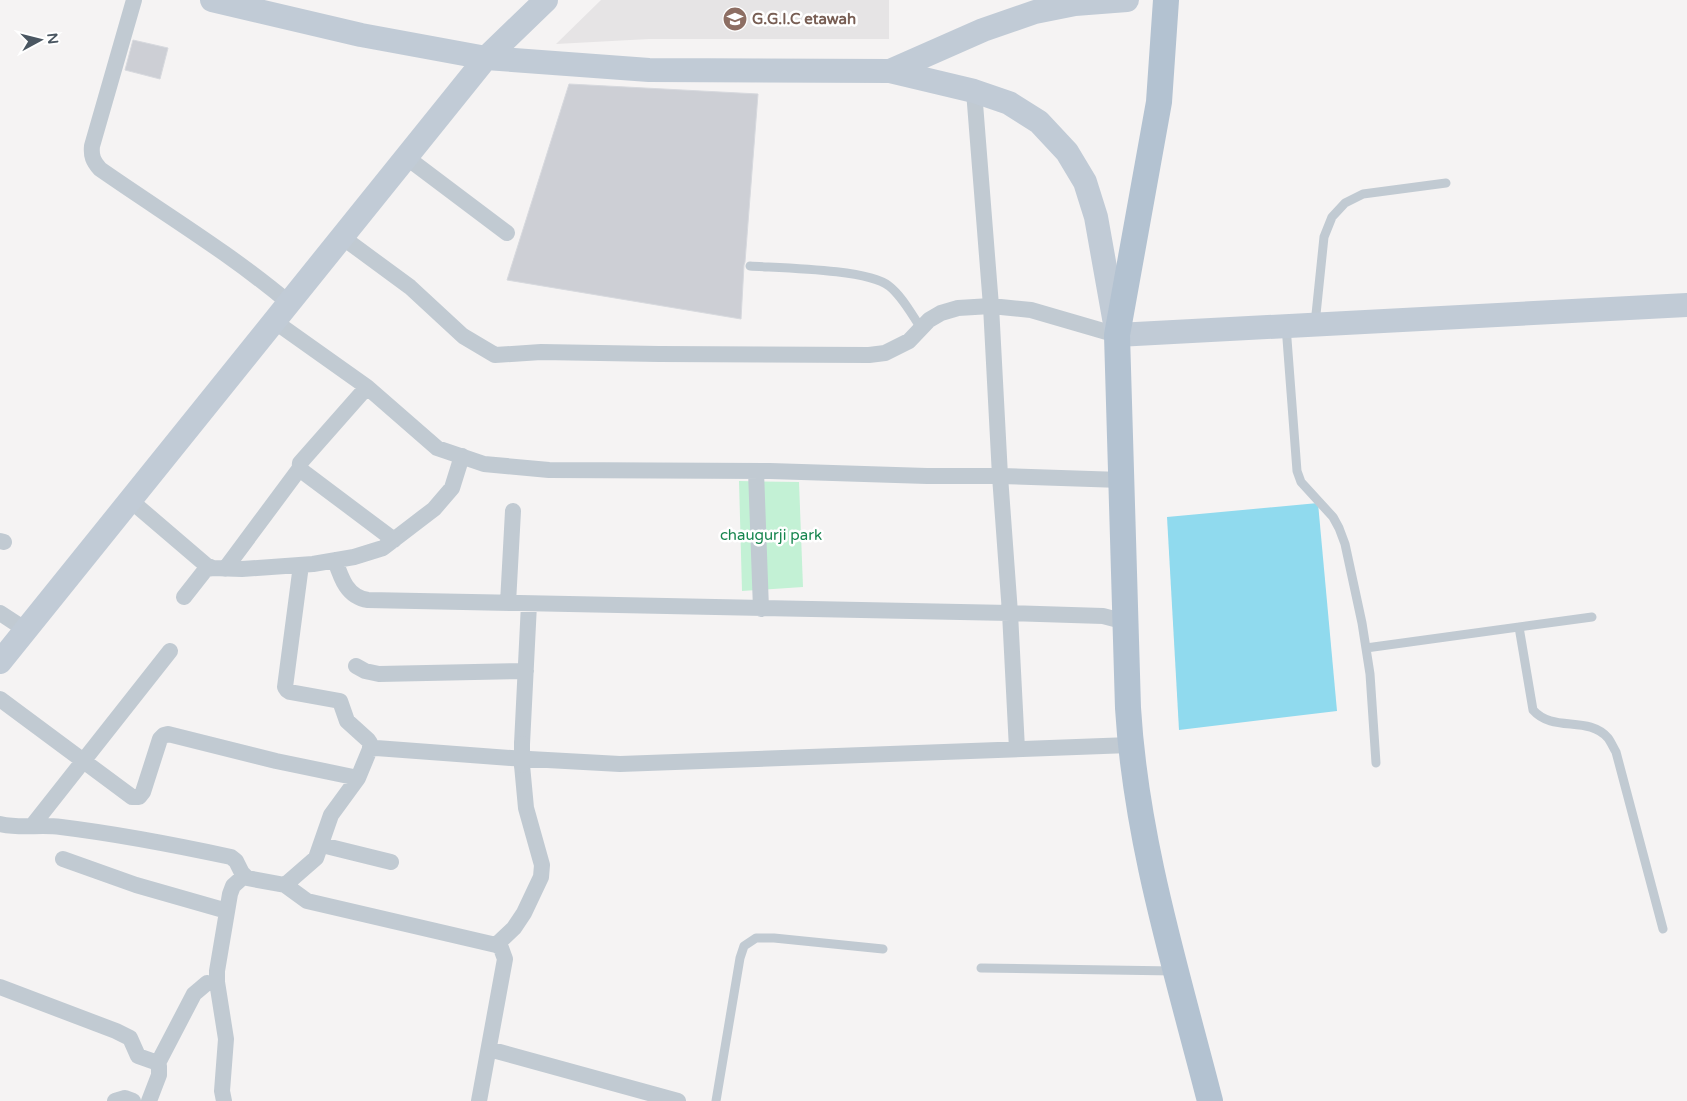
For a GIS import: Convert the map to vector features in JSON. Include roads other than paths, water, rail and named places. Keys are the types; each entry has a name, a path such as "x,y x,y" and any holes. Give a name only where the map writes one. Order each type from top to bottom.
{"main road":[{"path":"1166,0 1159,102 1117,334 1130,745 1151,870 1210,1101"}],"street":[{"path":"134,0 92,146 91,155 94,162 100,169 190,230 270,287 289,303"},
{"path":"212,0 361,34 486,58 649,70 890,71 974,91 1008,103 1039,122 1067,152 1085,182 1096,217 1117,334"},
{"path":"0,662 486,58 546,0"},
{"path":"890,71 983,30 1035,12 1075,4 1127,0"},
{"path":"974,91 991,306 1017,749"},
{"path":"406,157 508,233"},
{"path":"342,237 410,288 463,336 495,355 541,352 869,355 885,353 909,341 929,320 940,313 958,308 991,306 1031,310 1117,334 1687,305"},
{"path":"274,321 367,387 437,448 484,464 549,470 756,471 1121,480"},
{"path":"219,568 300,468 300,463 367,387"},
{"path":"184,597 206,569 301,565 354,557 383,548 434,509 452,488 462,456"},
{"path":"300,468 394,540"},
{"path":"756,471 761,609"},
{"path":"130,500 206,565 219,568"},
{"path":"508,603 513,510"},
{"path":"334,560 343,582 353,594 361,599 1010,613 1103,616 1126,622"},
{"path":"285,885 313,861 322,844 332,815 358,778 370,750 368,740 347,721 340,700 290,692 285,686 301,565"},
{"path":"496,945 514,928 524,913 540,877 542,865 526,808 522,765 529,604"},
{"path":"0,613 26,630"},
{"path":"32,826 170,651"},
{"path":"356,666 365,671 379,674 526,671"},
{"path":"0,699 132,797 139,797 143,792 160,739 168,734 276,761 358,778"},
{"path":"370,750 376,748 620,764 1130,745"},
{"path":"0,824 20,828 46,825 113,833 232,857 242,873 252,880 285,885 302,899 312,903 496,945 501,948 505,959 479,1101"},
{"path":"322,844 391,862"},
{"path":"62,859 128,883 227,911"},
{"path":"224,1101 222,1091 226,1038 217,982 227,911 234,886 242,873"},
{"path":"149,1101 159,1075 158,1063 194,994 207,983"},
{"path":"0,987 126,1035 133,1041 138,1056 158,1063"},
{"path":"489,1049 678,1101"},
{"path":"115,1101 125,1098 133,1101"}],"lane":[{"path":"1315,324 1324,237 1332,217 1346,203 1363,194 1446,183"},
{"path":"750,266 815,270 878,279 894,291 921,328"},
{"path":"1286,326 1297,471 1301,482 1325,508 1339,528 1351,574 1366,648 1370,674 1376,763"},
{"path":"1366,648 1592,617"},
{"path":"1519,627 1533,710 1539,717 1550,722 1590,727 1600,731 1609,739 1616,752 1663,930"},
{"path":"716,1101 740,958 744,946 756,938 774,938 883,949"},
{"path":"981,968 1177,971"}],"water":[{"path":"1318,503 1337,711 1179,730 1167,517"}],"place":[{"name":"G.G.I.C etawah","path":"735,19"}],"park label":[{"name":"chaugurji park","path":"771,535"}]}
